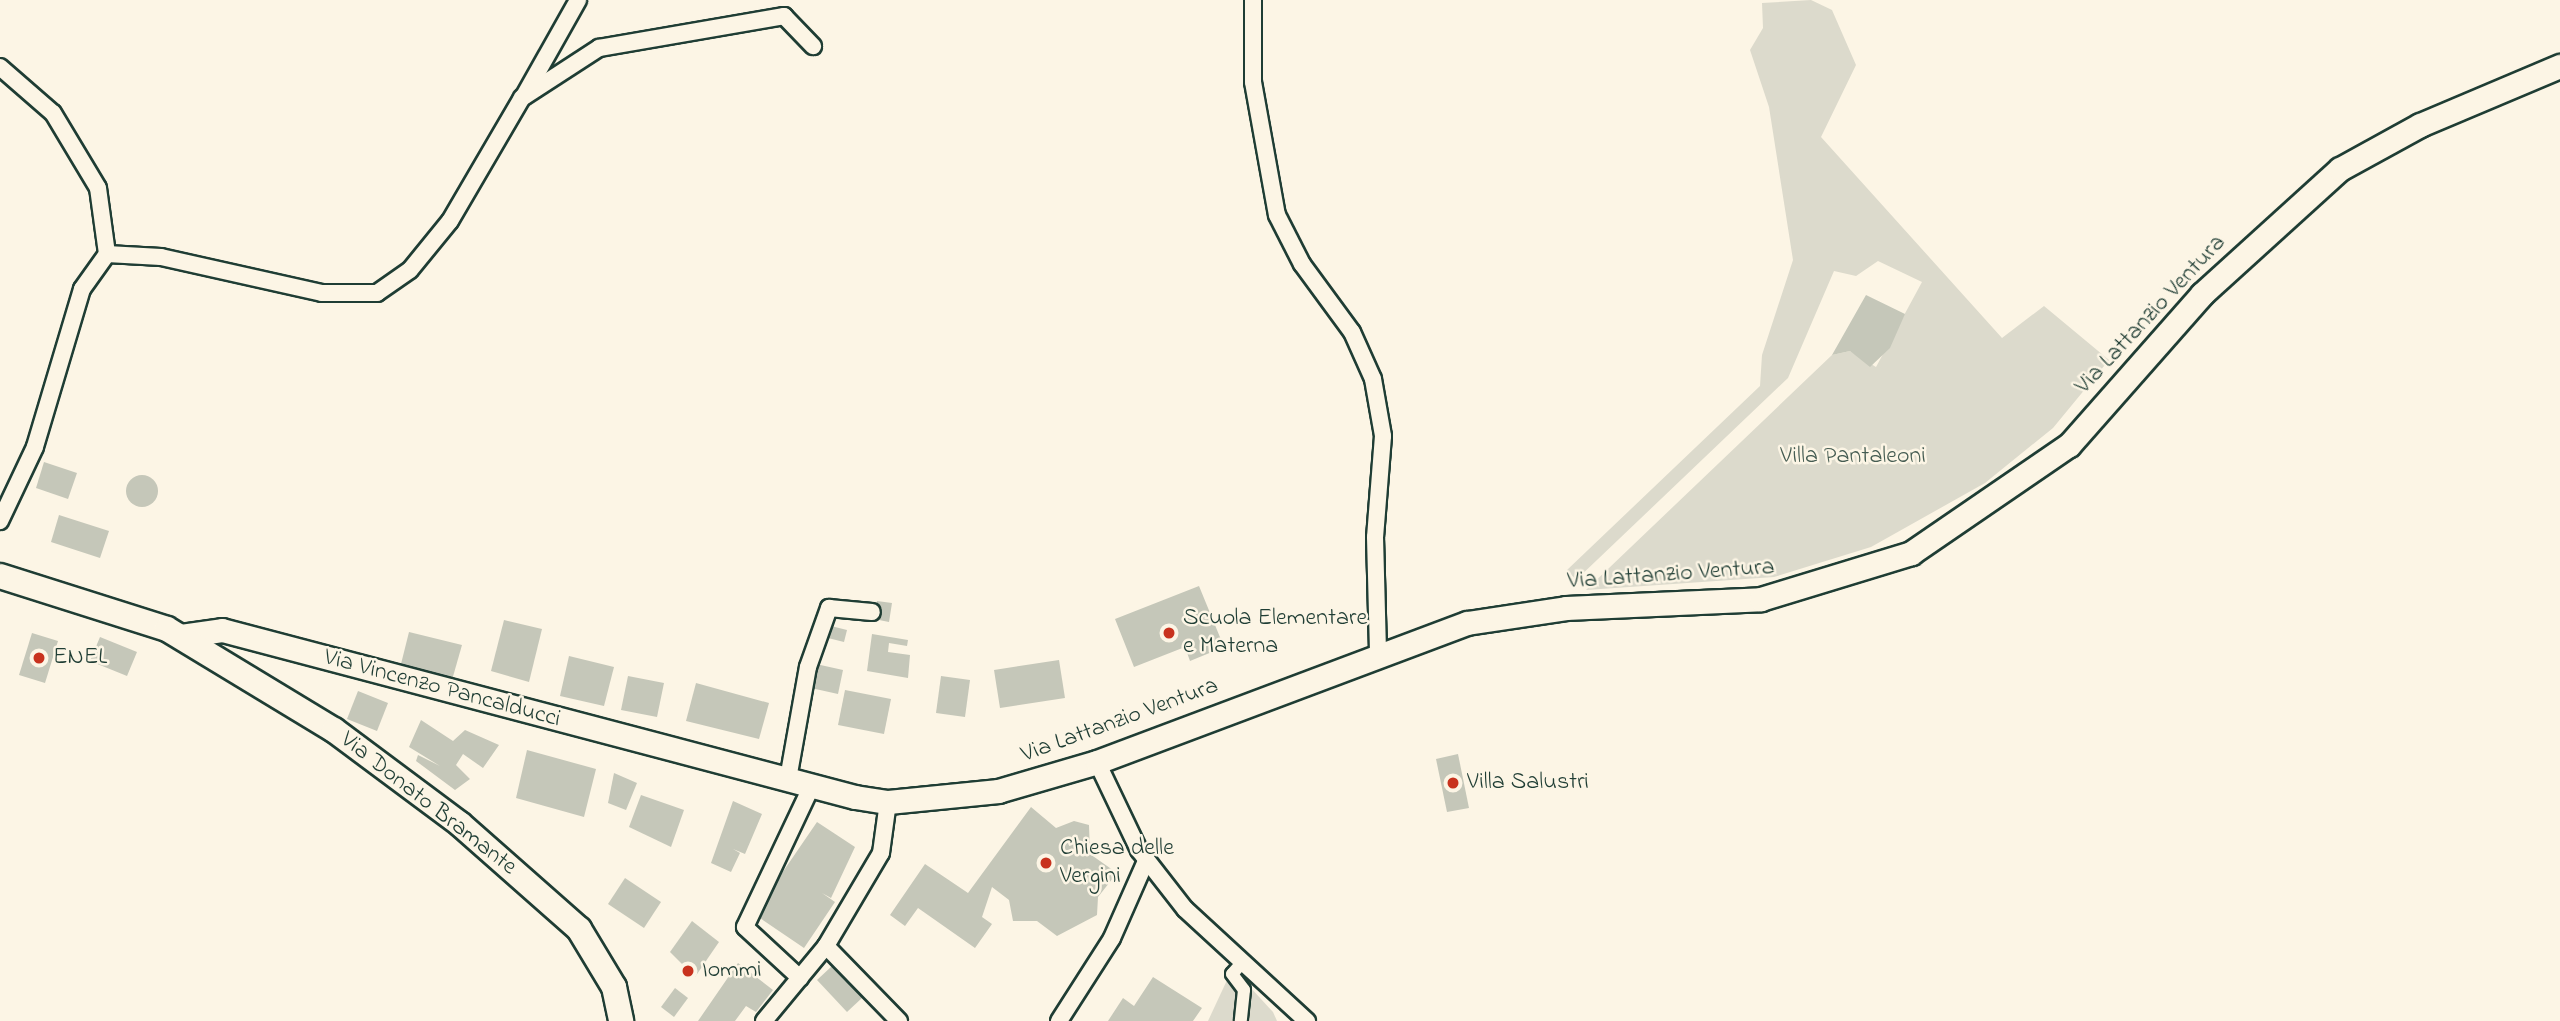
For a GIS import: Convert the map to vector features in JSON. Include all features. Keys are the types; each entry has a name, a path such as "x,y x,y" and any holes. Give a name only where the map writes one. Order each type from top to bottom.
{"main road":[{"name":"Via Lattanzio Ventura","path":"888,802 998,791 1097,762 1378,653 1466,623 1566,608 1761,599 1911,553 2069,445 2202,294 2340,169 2420,125 2560,66"},
{"name":"Via Vincenzo Pancalducci","path":"0,576 181,636 222,630 788,779 888,802"},
{"name":"Via Donato Bramante","path":"181,636 334,730 531,886 594,948 614,987 621,1021"}],"street":[{"path":"107,254 161,257 323,293 377,293 410,270 450,221 578,0"},
{"path":"1253,0 1253,82 1277,215 1302,264 1352,332 1373,379 1383,436 1375,537 1378,653"},
{"path":"522,98 599,48 784,16 813,46"},
{"path":"0,66 53,113 98,188 107,254 82,289 35,447 0,522"},
{"path":"788,779 808,667 829,608 872,612"},
{"path":"1097,762 1146,860 1241,964 1307,1021"},
{"path":"800,978 745,927 812,785"},
{"path":"764,1021 826,947 881,853 888,802"},
{"path":"1059,1021 1112,938 1146,860"},
{"path":"826,947 898,1021"},
{"path":"1241,964 1232,974 1244,990 1241,1021"},
{"path":"1282,999 1290,1021"}],"green space":[{"name":"Villa Pantaleoni","path":"1811,0 1832,10 1856,65 1821,137 2002,338 2044,306 2109,360 2053,428 1985,483 1871,547 1774,577 1586,590 1832,355 1850,351 1876,367 1922,282 1878,261 1856,276 1834,271 1788,378 1576,580 1567,570 1760,386 1762,355 1793,260 1769,107 1750,50 1763,28 1762,3"},
{"path":"1228,978 1236,989 1233,1021 1208,1021"},
{"path":"1250,987 1273,1012 1277,1021 1245,1021"}],"building":[{"path":"1866,295 1905,314 1890,348 1870,367 1850,351 1832,355"},
{"path":"44,462 77,473 68,499 36,488"},
{"path":"142,475 153,480 158,491 153,502 142,507 131,502 126,491 131,480"},
{"path":"59,515 109,531 100,558 51,542"},
{"name":"Scuola Elementare e Materna","path":"1199,586 1224,647 1190,661 1185,647 1134,667 1115,619"},
{"path":"877,601 892,603 889,622 874,619"},
{"path":"504,620 542,629 529,682 491,671"},
{"path":"831,626 847,630 844,642 828,638"},
{"path":"409,632 462,645 452,680 400,668"},
{"name":"ENEL","path":"32,633 58,641 45,683 19,675"},
{"path":"872,634 908,640 907,646 889,643 888,652 910,655 908,678 867,671"},
{"path":"100,637 137,652 127,676 90,661"},
{"path":"569,656 614,667 604,706 560,696"},
{"path":"1059,660 1065,698 1000,708 994,670"},
{"path":"816,664 843,670 838,694 811,688"},
{"path":"628,676 664,683 657,717 621,710"},
{"path":"941,676 970,680 965,717 936,713"},
{"path":"696,683 769,703 759,739 686,721"},
{"path":"845,690 891,699 884,734 838,725"},
{"path":"358,691 388,703 377,731 347,719"},
{"path":"421,720 453,741 465,730 499,745 483,768 463,754 456,765 470,779 455,790 416,761 418,755 440,766 409,747"},
{"path":"527,750 596,769 584,817 516,798"},
{"name":"Villa Salustri","path":"1458,754 1469,808 1447,812 1436,759"},
{"path":"614,773 637,783 626,810 608,803"},
{"path":"641,795 684,810 671,847 629,827"},
{"path":"733,801 762,814 745,854 733,849 740,853 731,872 711,863"},
{"name":"Chiesa delle Vergini","path":"1031,807 1056,828 1074,821 1089,825 1090,854 1117,873 1098,897 1097,915 1057,936 1037,921 1013,921 1009,900 992,887 982,917 992,924 975,948 918,908 905,926 890,915 925,864 968,893"},
{"path":"817,822 855,847 831,898 822,893 835,902 804,948 754,914"},
{"path":"625,878 661,902 644,928 608,904"},
{"path":"692,921 719,942 695,977 670,952"},
{"path":"738,963 773,990 756,1012 746,1006 735,1021 698,1021"},
{"path":"832,966 863,997 847,1012 817,980"},
{"path":"1153,977 1202,1008 1193,1021 1108,1021 1123,998 1134,1006"},
{"path":"675,988 688,998 674,1017 661,1007"}],"place":[{"name":"Scuola Elementare e Materna","path":"1169,633"},
{"name":"ENEL","path":"39,658"},
{"name":"Villa Salustri","path":"1453,783"},
{"name":"Chiesa delle Vergini","path":"1046,863"},
{"name":"Iommi","path":"688,971"}]}
